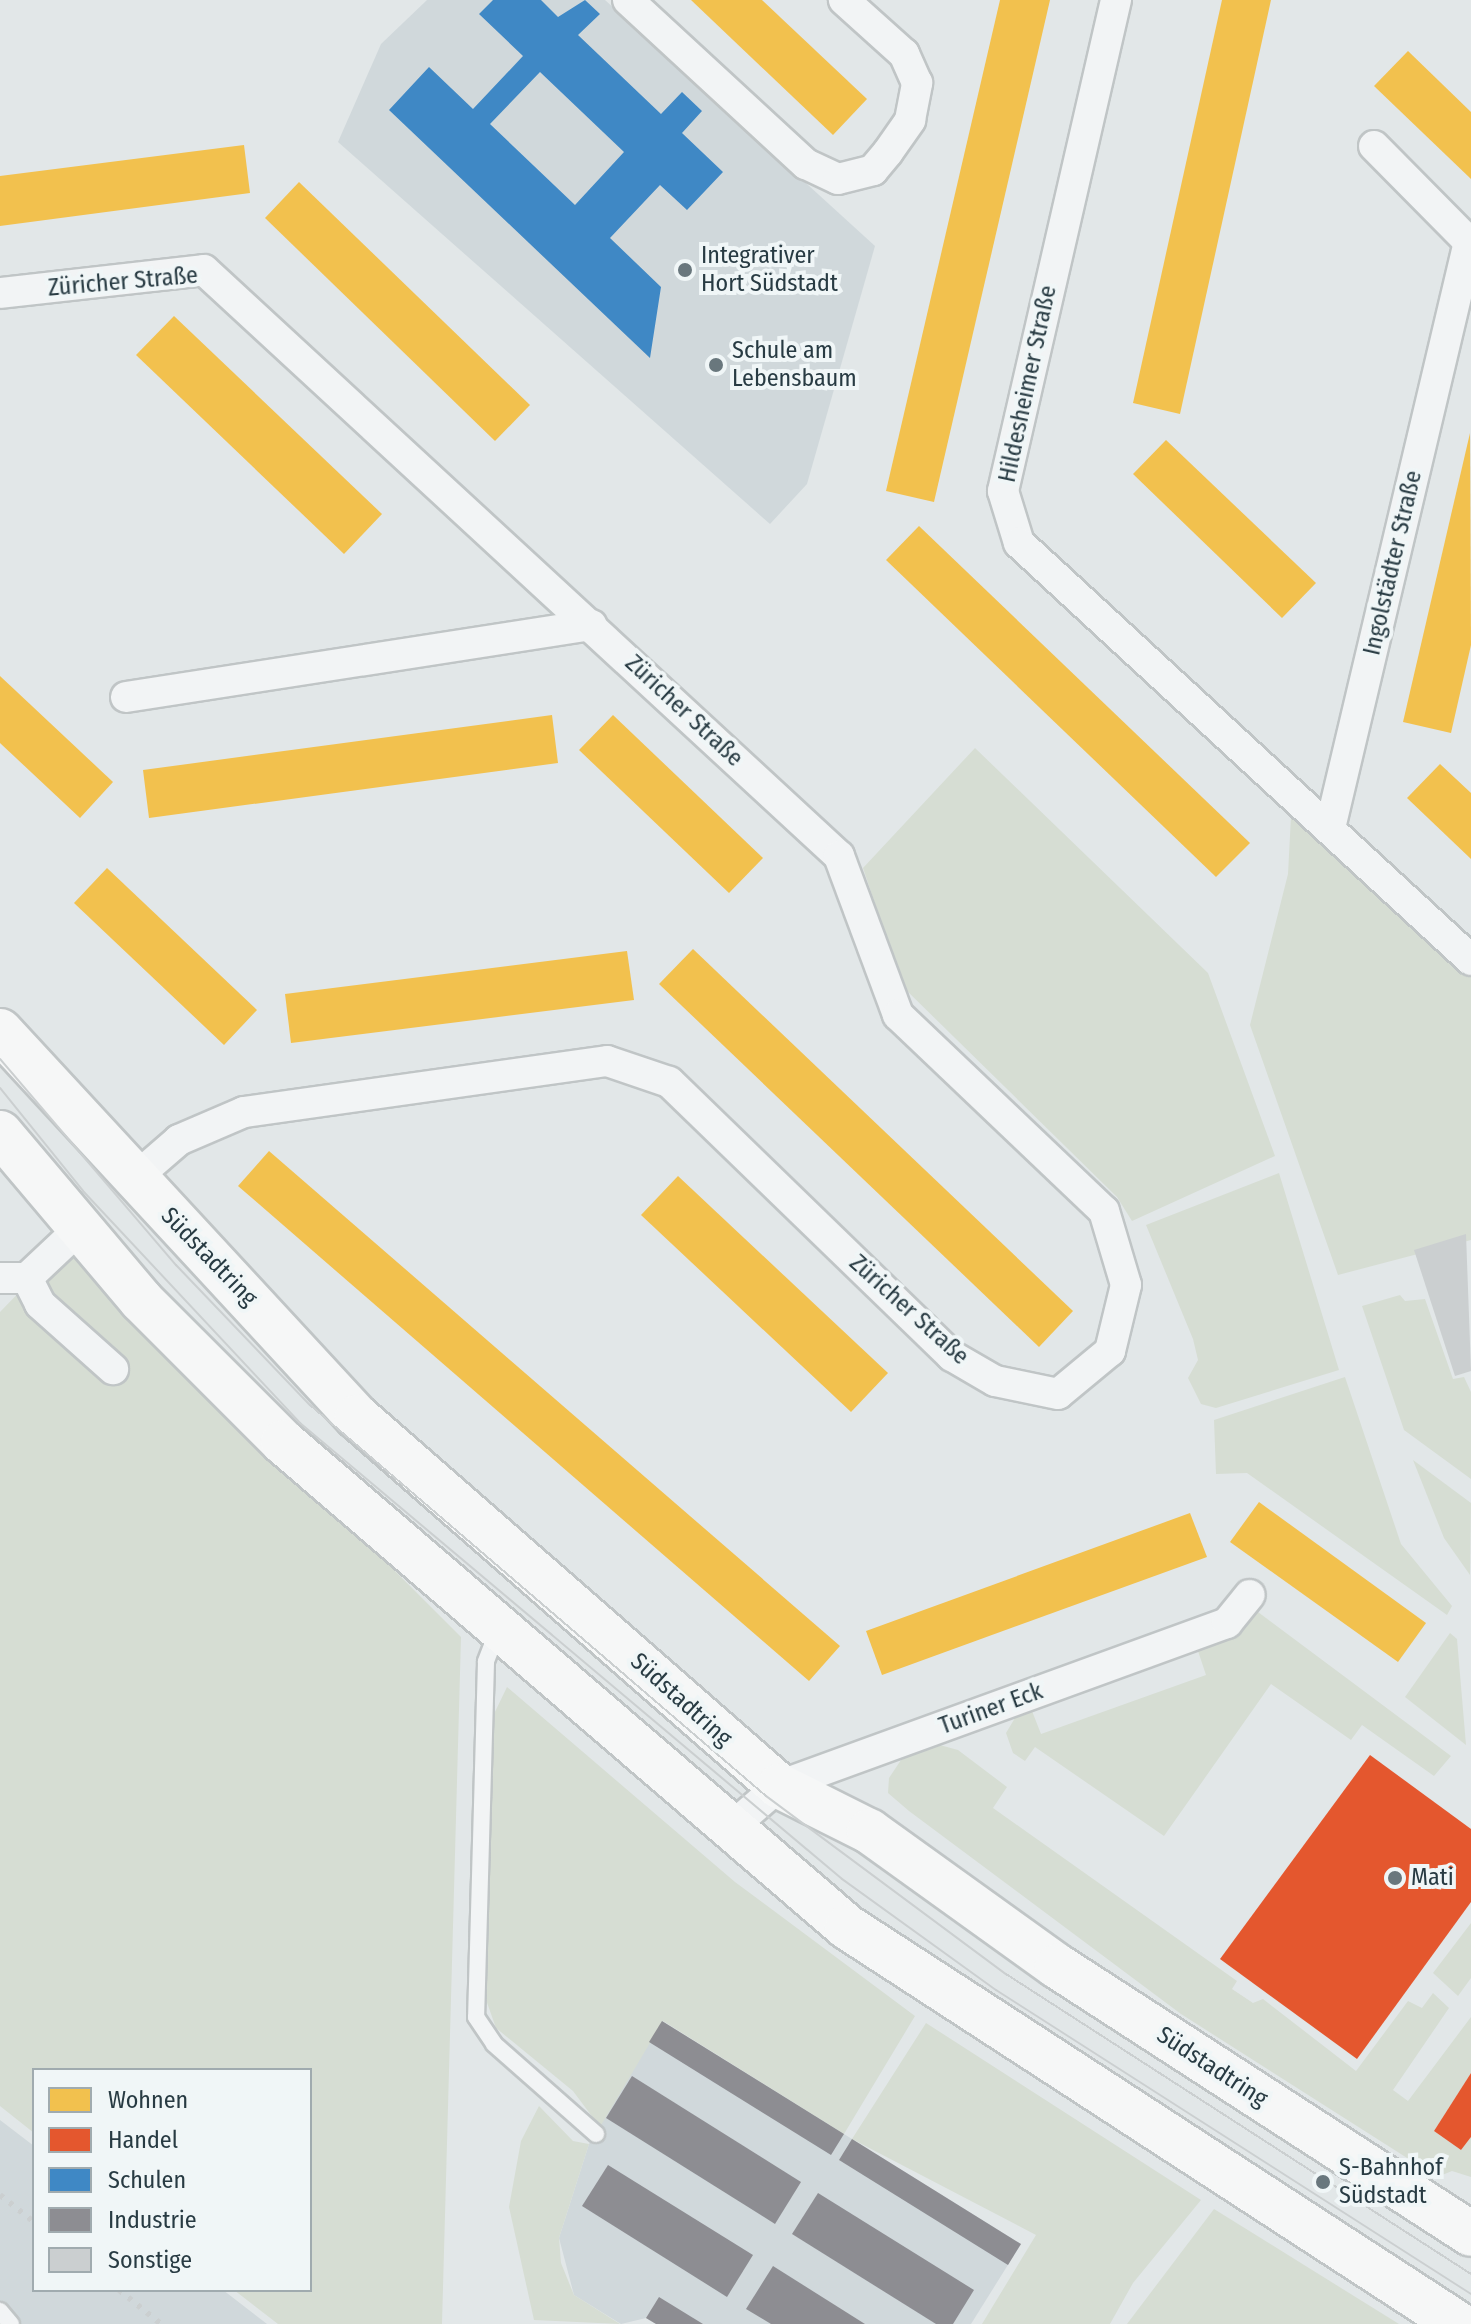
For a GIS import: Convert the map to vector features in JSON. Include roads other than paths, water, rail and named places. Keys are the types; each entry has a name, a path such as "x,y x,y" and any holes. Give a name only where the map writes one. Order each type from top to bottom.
{"street":[{"path":"628,0 806,164 838,179 873,170 888,152 910,120 917,83 904,54 844,0"},
{"name":"Hildesheimer Straße","path":"1116,0 1003,491 1019,543 1330,828"},
{"name":"Ingolstädter Straße","path":"1330,828 1469,242 1374,146"},
{"name":"Züricher Straße","path":"0,293 204,270 839,856 898,1015 1104,1211 1126,1285 1110,1351 1058,1394 984,1375 952,1356 669,1082 607,1061 244,1112 179,1140 134,1179"},
{"path":"126,697 591,625"},
{"path":"1330,828 1471,960"},
{"name":"Südstadtring","path":"0,1031 357,1417 779,1786 869,1831 1057,1966 1471,2234"},
{"path":"0,1133 79,1229 283,1442 847,1927 941,1992 1458,2324"},
{"path":"79,1229 13,1278 113,1369"},
{"name":"Turiner Eck","path":"733,1826 779,1786 1227,1623 1250,1595"}],"lane":[{"path":"499,1629 486,1662 476,2017 494,2044 596,2134"},
{"path":"0,2311 11,2324"}],"tram line":[{"path":"0,1059 176,1265 310,1405 766,1796 1006,1974 1471,2274"},
{"path":"0,1088 83,1191 300,1423 842,1879 996,1990 1471,2294"}],"railway":[{"path":"0,2195 32,2220"},
{"path":"121,2292 161,2324"}],"place":[{"name":"Integrativer Hort Südstadt","path":"685,270"},
{"name":"Schule am Lebensbaum","path":"716,365"},
{"name":"Mati","path":"1395,1878"},
{"name":"S-Bahnhof Südstadt","path":"1323,2182"}]}
